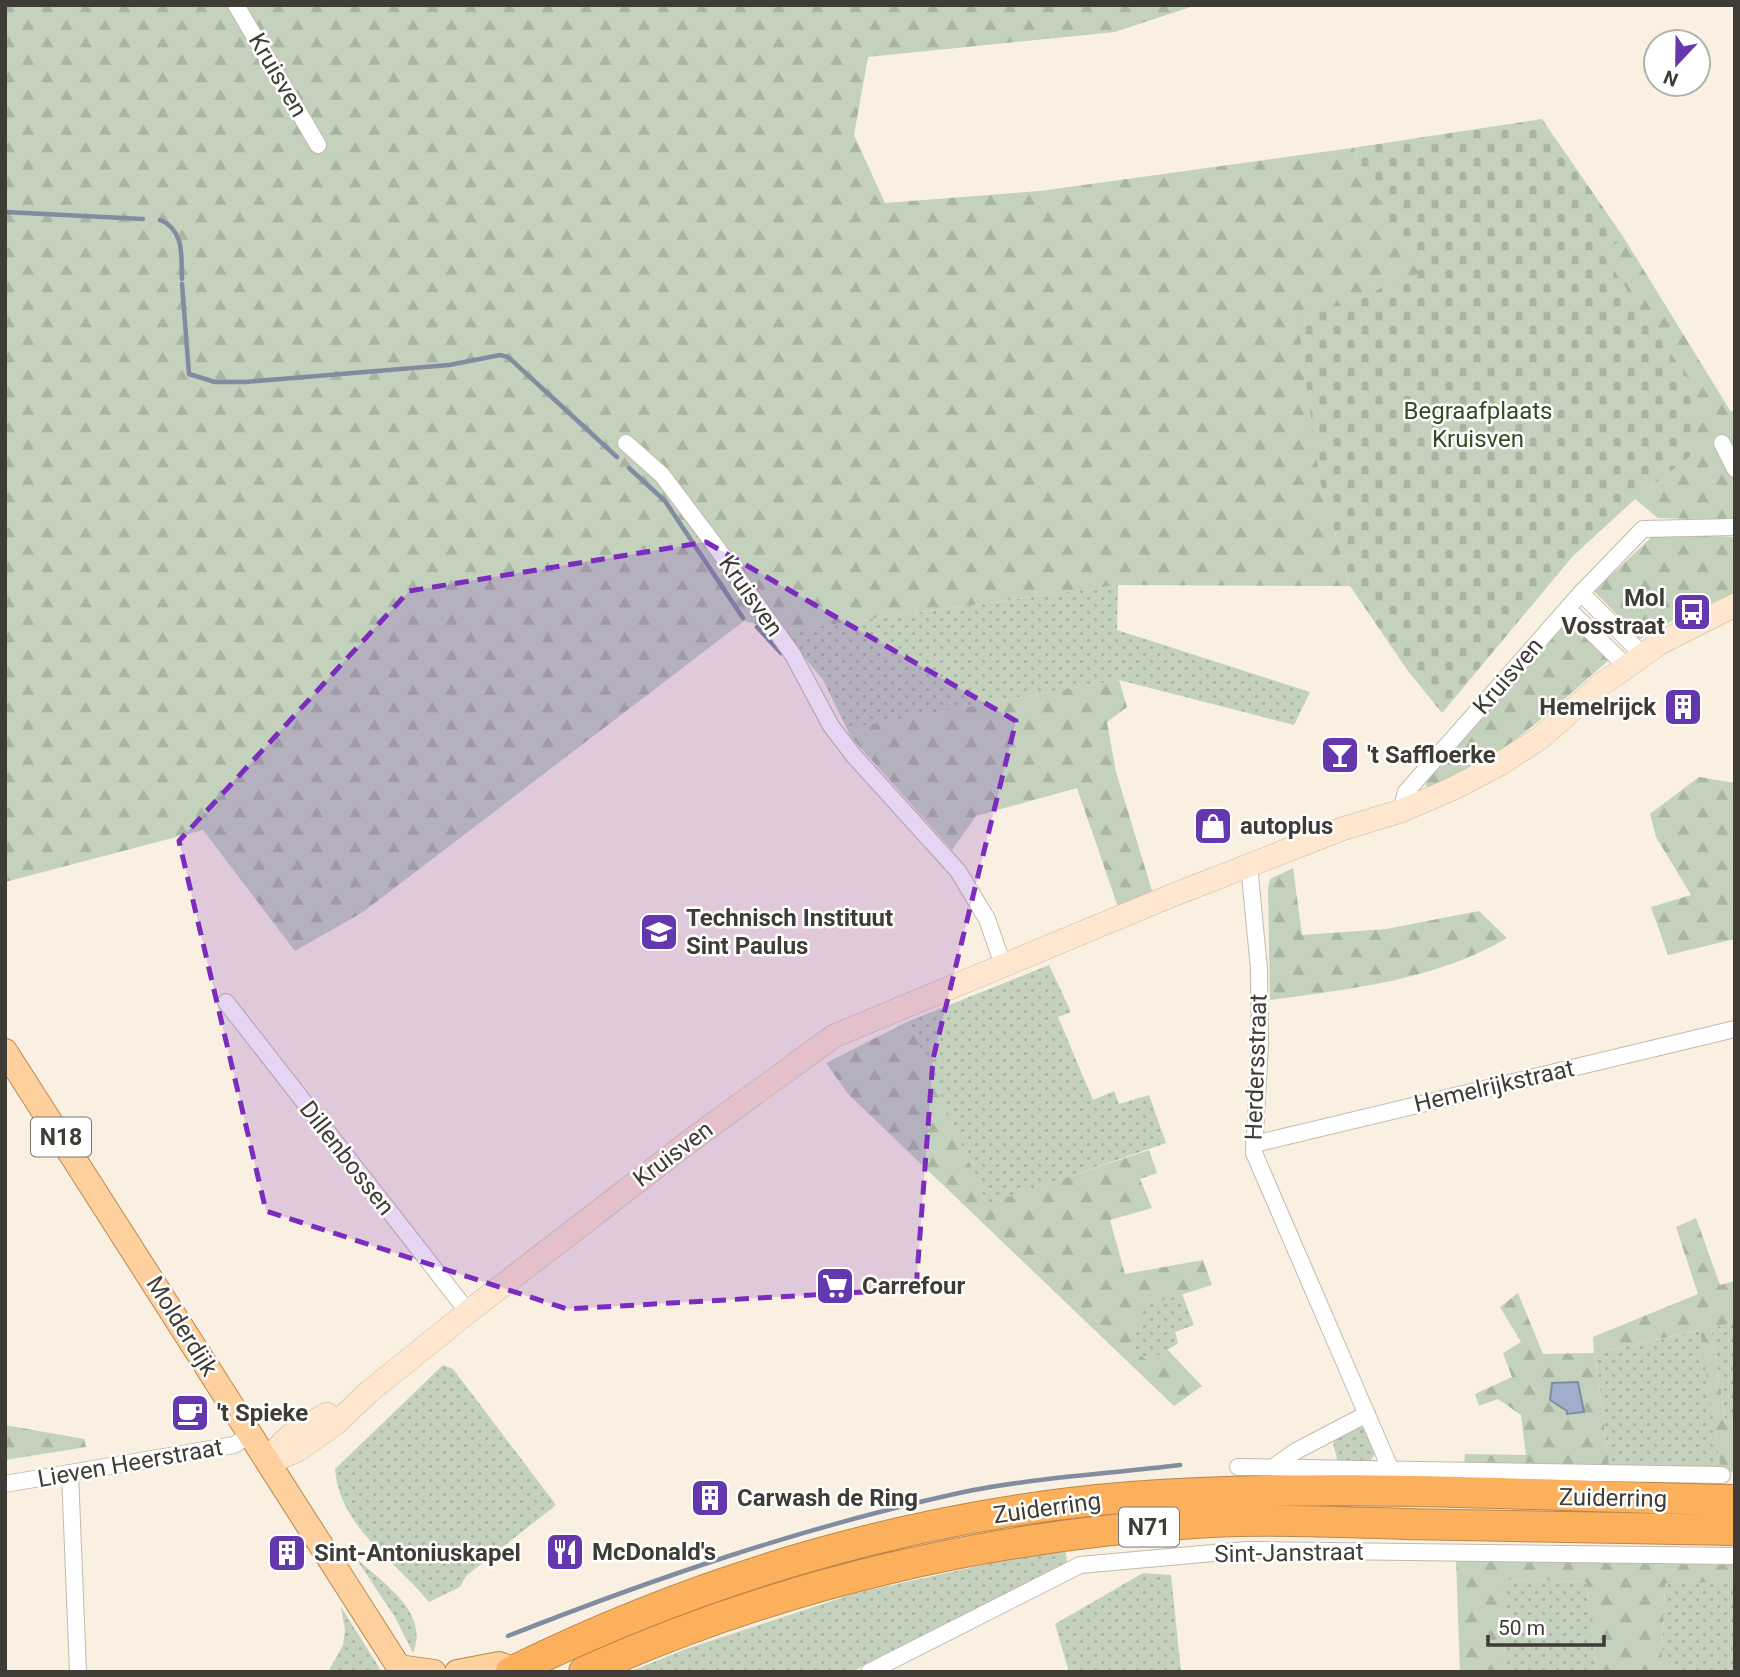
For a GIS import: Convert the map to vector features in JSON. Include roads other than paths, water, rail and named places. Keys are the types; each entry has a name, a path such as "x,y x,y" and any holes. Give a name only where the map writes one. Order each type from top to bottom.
{"highway":[{"name":"Zuiderring","path":"513,1671 643,1614 817,1555 916,1529 1079,1503 1276,1490 1729,1488"},
{"name":"Zuiderring","path":"584,1672 739,1610 837,1581 937,1556 1129,1528 1275,1521 1735,1530"}],"main road":[{"name":"Molderdijk","path":"5,1051 400,1669"},
{"path":"457,1672 499,1664 513,1671"},
{"path":"400,1669 434,1672"}],"street":[{"name":"Kruisven","path":"236,5 318,145"},
{"name":"Kruisven","path":"626,443 662,475 714,544 793,655 831,726 854,756 964,880 987,919 1003,965"},
{"path":"1721,443 1735,469"},
{"name":"Kruisven","path":"1401,811 1406,792 1581,593 1643,529 1735,527"},
{"path":"1581,593 1634,660"},
{"name":"Kruisven","path":"270,1462 298,1450 335,1424 370,1391 468,1312 810,1051 856,1025 1342,828 1401,811 1500,764 1540,738 1634,660 1735,605"},
{"path":"1568,609 1634,660"},
{"name":"Herdersstraat","path":"1249,865 1259,970 1260,1031 1254,1144 1258,1164 1390,1468"},
{"name":"Dillenbossen","path":"226,1002 468,1312"},
{"name":"Hemelrijkstraat","path":"1254,1144 1735,1029"},
{"path":"1276,1465 1296,1451 1367,1414"},
{"name":"Lieven Heerstraat","path":"5,1484 234,1445 251,1434"},
{"path":"1238,1467 1276,1465 1390,1468 1729,1488"},
{"path":"70,1473 78,1672"},
{"name":"Sint-Janstraat","path":"870,1672 1080,1565 1247,1550 1735,1556"}],"water":[{"path":"1578,1382 1584,1412 1567,1414 1567,1411 1550,1400 1552,1383"}],"waterway":[{"path":"5,212 143,219"},
{"path":"160,220 168,224 178,237 182,279"},
{"path":"182,284 189,374 215,382 245,382 449,365 500,355 508,357 617,457"},
{"path":"629,468 665,501 743,618"},
{"path":"757,627 781,653"},
{"path":"508,1636 674,1574 787,1538 901,1507 1013,1484 1180,1465"}],"place":[{"name":"Mol Vosstraat","path":"1692,612"},
{"name":"Hemelrijck","path":"1683,707"},
{"name":"'t Saffloerke","path":"1340,755"},
{"name":"autoplus","path":"1213,826"},
{"name":"Technisch Instituut Sint Paulus","path":"659,932"},
{"name":"Carrefour","path":"835,1286"},
{"name":"'t Spieke","path":"190,1413"},
{"name":"Carwash de Ring","path":"710,1498"},
{"name":"McDonald's","path":"565,1552"},
{"name":"Sint-Antoniuskapel","path":"287,1553"}],"park label":[{"name":"Begraafplaats Kruisven","path":"1478,425"}]}
